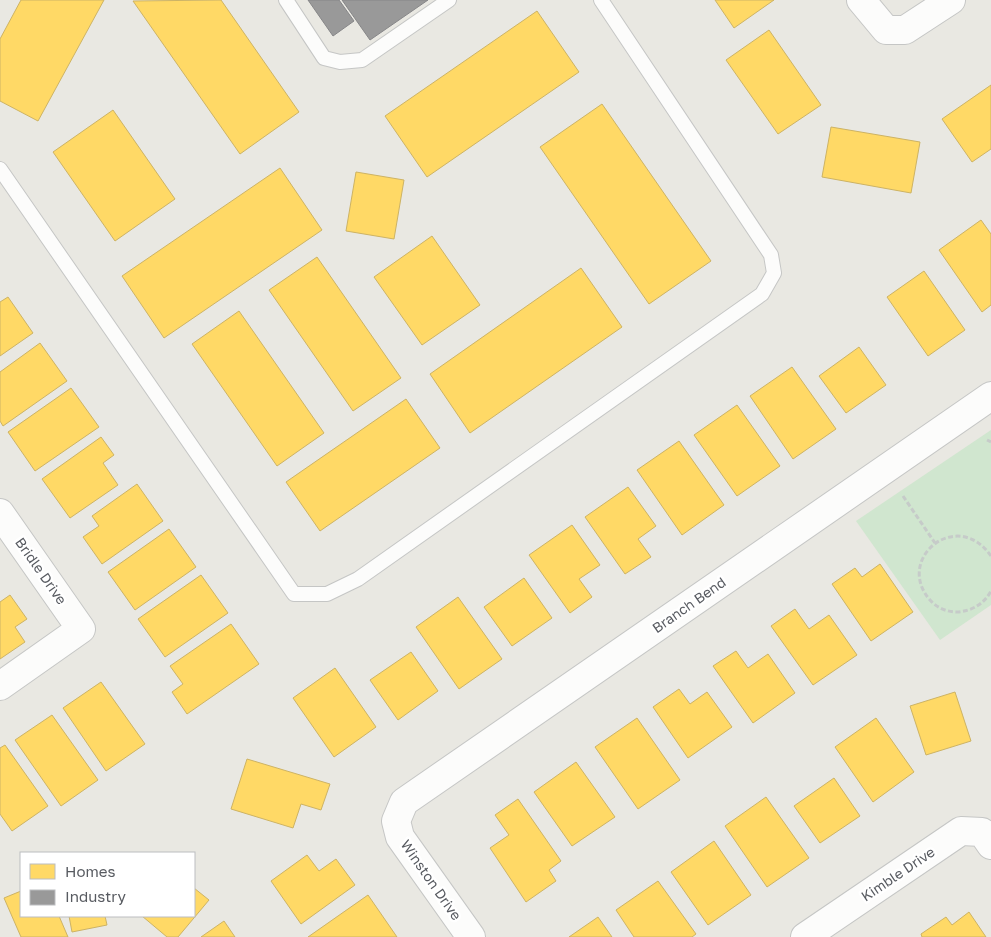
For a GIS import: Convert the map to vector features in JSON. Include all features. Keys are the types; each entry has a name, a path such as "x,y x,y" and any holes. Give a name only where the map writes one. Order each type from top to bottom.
{"street":[{"path":"861,0 886,30 905,30 951,0"},
{"name":"Branch Bend","path":"396,821 404,802 991,396"},
{"name":"Bridle Drive","path":"0,513 81,628 0,686"},
{"name":"Winston Drive","path":"396,821 400,837 471,937"},
{"name":"Kimble Drive","path":"805,937 961,831 982,832 991,844"}],"lane":[{"path":"286,0 324,58 340,62 362,60 449,0"},
{"path":"0,169 294,594 327,594 358,579 762,294 774,273 771,255 601,0"}],"path":[{"path":"903,496 935,543"},
{"path":"991,556 984,547 973,539 961,536 947,537 935,543 926,552 919,572 924,594 933,603 952,612 966,612 978,606 991,591"}],"green space":[{"path":"991,430 991,605 940,640 856,521"}],"building: Homes":[{"path":"21,0 104,0 38,121 0,101 0,39"},
{"path":"221,0 299,112 240,154 133,1"},
{"path":"715,0 774,0 734,28"},
{"path":"537,11 579,72 427,177 385,116"},
{"path":"769,30 821,105 778,134 726,60"},
{"path":"991,85 991,149 972,162 942,119"},
{"path":"602,104 711,261 649,304 540,147"},
{"path":"113,110 175,199 115,241 53,152"},
{"path":"831,127 920,142 911,193 822,177"},
{"path":"280,168 322,230 164,338 122,276"},
{"path":"356,172 404,180 394,239 346,231"},
{"path":"981,220 991,234 991,305 982,312 939,250"},
{"path":"432,236 480,305 422,345 374,277"},
{"path":"317,257 401,378 353,411 269,290"},
{"path":"581,268 622,327 470,433 430,374"},
{"path":"924,271 965,330 928,356 887,297"},
{"path":"8,297 33,333 0,356 0,302"},
{"path":"239,311 324,433 277,466 192,344"},
{"path":"40,343 67,381 3,426 0,421 0,372"},
{"path":"859,347 886,385 846,413 819,376"},
{"path":"792,367 836,429 793,459 750,396"},
{"path":"71,388 99,427 35,471 8,432"},
{"path":"406,399 440,448 320,531 286,482"},
{"path":"737,405 780,466 737,496 694,435"},
{"path":"101,437 114,455 103,463 118,485 70,518 42,479"},
{"path":"679,441 724,505 682,535 637,470"},
{"path":"137,484 163,521 102,564 83,537 99,526 92,516"},
{"path":"628,487 656,526 638,539 651,557 625,574 585,517"},
{"path":"572,525 600,565 579,579 592,597 570,613 529,555"},
{"path":"169,529 196,567 135,610 108,572"},
{"path":"880,564 913,612 871,641 832,584 855,568 862,577"},
{"path":"201,575 228,613 165,657 138,619"},
{"path":"524,578 552,618 512,646 484,607"},
{"path":"10,595 27,619 15,627 25,642 0,659 0,602"},
{"path":"458,597 502,659 459,689 416,627"},
{"path":"795,609 809,629 829,615 857,655 813,685 771,626"},
{"path":"231,624 259,664 187,714 172,692 183,684 170,666"},
{"path":"736,651 748,668 768,654 795,693 753,723 713,666"},
{"path":"411,652 438,691 398,720 370,680"},
{"path":"335,668 376,727 334,757 293,698"},
{"path":"101,682 145,744 106,771 63,708"},
{"path":"679,689 690,704 707,692 732,727 688,758 653,707"},
{"path":"955,692 971,741 926,755 910,706"},
{"path":"52,715 98,780 61,806 15,740"},
{"path":"637,718 680,780 638,809 595,747"},
{"path":"876,718 914,772 873,802 835,747"},
{"path":"5,745 48,806 12,831 0,814 0,748"},
{"path":"247,759 330,784 321,810 301,804 293,828 231,809"},
{"path":"576,762 615,817 572,846 534,792"},
{"path":"834,778 860,816 820,843 794,806"},
{"path":"766,797 809,858 767,887 725,826"},
{"path":"518,799 561,861 549,870 556,881 526,902 490,848 509,835 495,815"},
{"path":"714,841 751,895 708,925 671,872"},
{"path":"307,855 319,871 336,859 355,885 301,924 271,881"},
{"path":"658,881 696,934 692,937 634,937 616,910"},
{"path":"195,889 209,900 195,917"},
{"path":"20,891 20,917 59,917 68,937 21,937 4,898"},
{"path":"368,895 397,937 308,937"},
{"path":"969,912 986,937 922,937 921,934 946,917 952,925"},
{"path":"69,917 105,917 107,925 72,932"},
{"path":"143,917 195,917 178,937 167,937"},
{"path":"598,917 612,937 569,937"},
{"path":"224,921 235,937 201,937"}],"building: Industry":[{"path":"308,0 339,0 354,21 333,36"},
{"path":"342,0 428,0 370,40"}]}
